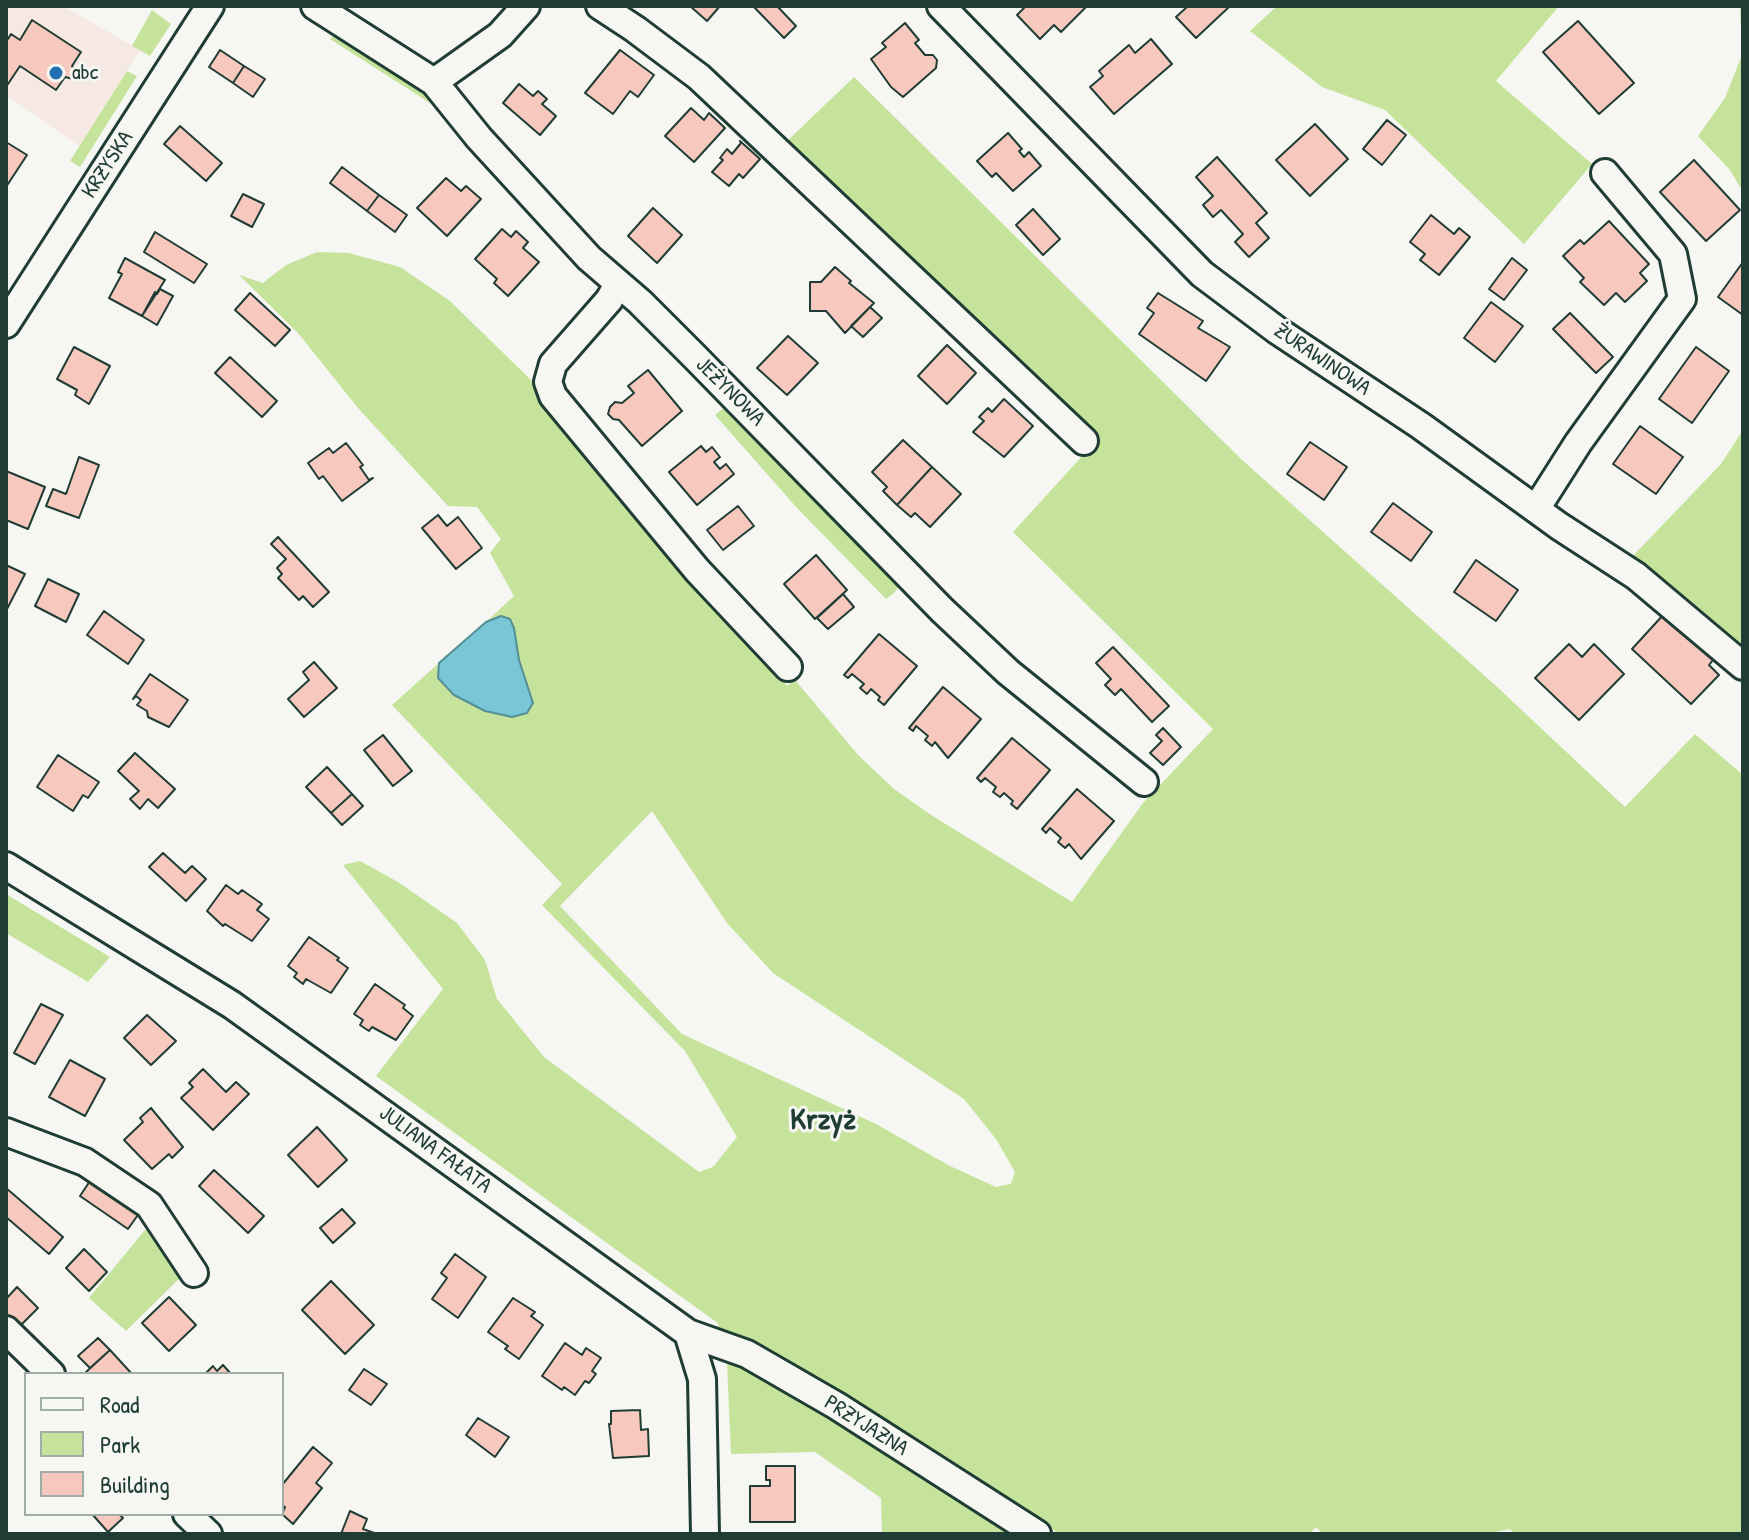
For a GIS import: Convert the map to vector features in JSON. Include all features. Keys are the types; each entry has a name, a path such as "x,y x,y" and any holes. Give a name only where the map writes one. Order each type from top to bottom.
{"street":[{"name":"KRZYSKA","path":"6,324 210,6"},
{"name":"JEŻYNOWA","path":"315,6 434,82 499,160 589,258 640,302 942,610 1008,672 1144,782"},
{"path":"434,82 500,35 526,6"},
{"path":"600,6 699,77 1084,441"},
{"name":"ŻURAWINOWA","path":"941,6 1202,274 1278,331 1636,576 1743,666"},
{"path":"1536,509 1578,443 1682,299 1673,254 1605,173"},
{"path":"618,284 609,300 553,364 548,382 553,396 697,570 788,667"},
{"name":"JULIANA FAŁATA","path":"6,866 232,1005 688,1333"},
{"path":"6,1132 85,1162 149,1205 194,1273"},
{"path":"6,1330 49,1372"},
{"path":"688,1333 702,1379 705,1534"},
{"name":"PRZYJAZNA","path":"688,1333 747,1354 837,1406 1037,1534"},
{"path":"189,1516 208,1534"}],"shaded area":[{"path":"6,6 63,6 140,50 79,146 6,95"}],"green space":[{"path":"1277,6 1559,6 1496,81 1592,164 1524,244 1385,110 1322,87 1250,31"},
{"path":"1740,6 1743,6 1743,192 1730,170 1698,136 1725,98 1742,55"},
{"path":"152,10 171,24 150,56 132,46"},
{"path":"341,32 408,73 441,110 330,39"},
{"path":"127,71 137,76 80,167 70,161"},
{"path":"854,77 1241,459 1495,685 1625,807 1695,734 1743,775 1743,1534 1514,1534 1510,1529 1485,1534 1323,1534 1316,1527 1309,1534 1059,1534 909,1436 715,1331 719,1324 376,1076 443,989 343,865 360,861 398,882 457,923 485,960 497,999 544,1057 699,1172 713,1167 737,1137 685,1051 542,905 562,884 392,705 439,663 438,678 454,695 485,711 512,717 527,713 533,702 519,660 514,628 502,616 486,622 514,596 490,553 501,539 477,507 448,506 358,408 298,333 239,275 263,283 286,265 317,252 349,253 400,267 450,301 533,382 721,611 787,686 795,680 859,756 894,789 931,815 1072,902 1143,803 1213,729 1013,532 1095,442 781,147","holes":["652,811 727,923 773,973 964,1099 996,1139 1015,1172 1011,1184 996,1187 950,1166 876,1124 682,1034 560,906"]},
{"path":"730,403 901,584 893,594 886,599 798,509 715,415"},
{"path":"1743,430 1743,652 1628,561 1721,464"},
{"path":"6,894 110,957 88,982 6,933"},
{"path":"150,1224 185,1273 126,1331 89,1298"},
{"path":"727,1363 742,1364 809,1400 1016,1534 882,1534 881,1498 815,1452 731,1454"}],"water":[{"path":"501,616 510,619 514,628 519,660 533,703 527,713 512,717 485,711 454,695 438,678 439,663 486,622"}],"building":[{"path":"690,6 720,6 707,21"},
{"path":"755,6 777,6 796,26 784,38"},
{"path":"1026,6 1087,6 1061,32 1054,25 1040,39 1017,15"},
{"path":"1188,6 1230,6 1196,38 1176,17"},
{"path":"32,20 81,52 72,66 77,72 73,79 65,77 56,90 20,66 6,87 6,42 11,34 20,40"},
{"path":"1578,21 1634,83 1599,114 1543,52"},
{"path":"905,23 919,40 915,43 925,55 933,55 937,60 936,68 903,97 891,87 871,59 886,47 882,43"},
{"path":"1151,39 1172,64 1114,114 1090,87 1103,76 1099,71 1129,45 1135,53"},
{"path":"220,50 244,66 233,83 209,67"},
{"path":"620,50 654,75 638,97 630,91 613,114 585,93"},
{"path":"244,66 265,79 253,97 233,83"},
{"path":"519,84 533,96 538,91 547,99 542,104 556,116 540,135 503,103"},
{"path":"691,108 704,120 709,113 725,128 694,162 665,136"},
{"path":"1387,120 1406,135 1382,165 1363,149"},
{"path":"1315,124 1348,159 1310,196 1276,160"},
{"path":"180,126 222,163 206,181 164,144"},
{"path":"1008,133 1022,149 1019,151 1024,157 1029,152 1041,166 1013,191 996,173 992,177 977,161"},
{"path":"740,141 760,159 743,178 739,174 729,186 712,172 723,160 720,158 727,149 732,154"},
{"path":"6,142 27,155 6,187"},
{"path":"1217,157 1267,213 1256,223 1269,238 1249,257 1235,242 1243,234 1221,210 1213,217 1203,205 1213,196 1196,177"},
{"path":"1694,160 1740,210 1706,241 1660,192"},
{"path":"342,167 379,195 367,211 330,183"},
{"path":"446,178 461,191 466,186 481,199 447,236 417,208"},
{"path":"243,194 264,204 252,227 231,216"},
{"path":"379,195 407,215 395,232 367,211"},
{"path":"653,208 682,235 657,263 628,236"},
{"path":"1033,209 1060,239 1043,255 1016,225"},
{"path":"1431,215 1454,234 1459,228 1470,237 1439,275 1420,260 1425,254 1410,242"},
{"path":"1609,221 1649,264 1640,273 1647,281 1625,302 1616,293 1604,305 1580,282 1584,278 1563,256 1580,240 1584,244"},
{"path":"502,229 511,237 516,231 528,242 523,248 539,262 508,296 494,283 497,279 475,259"},
{"path":"155,232 207,264 194,283 144,252"},
{"path":"125,258 165,280 142,316 109,298 122,274 118,272"},
{"path":"1512,258 1527,270 1504,300 1489,289"},
{"path":"1743,262 1743,315 1718,297"},
{"path":"835,267 874,303 845,333 826,311 810,311 810,282 821,282"},
{"path":"160,289 173,296 157,325 142,316 155,292 157,294"},
{"path":"250,293 290,330 275,346 235,310"},
{"path":"1158,293 1203,321 1198,328 1230,347 1206,381 1139,334 1154,313 1147,308"},
{"path":"1491,302 1523,326 1495,362 1464,338"},
{"path":"870,307 882,318 863,337 851,326"},
{"path":"1570,313 1613,357 1596,373 1553,329"},
{"path":"788,336 818,363 787,395 757,368"},
{"path":"947,345 976,373 947,404 918,376"},
{"path":"74,347 110,366 89,404 75,395 77,390 57,379"},
{"path":"1696,347 1729,371 1692,423 1659,399"},
{"path":"230,357 277,401 262,417 215,373"},
{"path":"648,370 682,411 642,446 619,420 608,414 615,402 622,403 634,393 628,386"},
{"path":"1004,399 1033,426 1004,457 973,432 984,421 979,417 988,408 992,412"},
{"path":"1640,426 1683,457 1656,494 1613,464"},
{"path":"903,440 932,467 897,505 883,491 887,487 872,472"},
{"path":"1310,442 1347,467 1324,500 1287,474"},
{"path":"346,443 363,465 360,467 369,480 373,478 342,501 323,476 319,479 308,463 329,448 333,453"},
{"path":"701,446 706,452 712,447 720,457 714,462 720,469 726,464 734,474 697,505 669,472"},
{"path":"79,457 99,465 79,518 46,506 53,489 66,494"},
{"path":"932,467 961,494 930,527 915,513 911,517 897,505"},
{"path":"6,471 45,487 28,529 6,520"},
{"path":"1393,503 1432,532 1411,561 1371,532"},
{"path":"738,506 754,526 723,550 707,530"},
{"path":"438,515 447,526 458,517 482,548 456,569 422,528"},
{"path":"278,537 329,592 313,607 303,596 299,600 278,578 282,574 277,568 286,559 271,544"},
{"path":"816,555 847,590 815,619 784,584"},
{"path":"1476,560 1518,590 1496,621 1454,592"},
{"path":"6,565 25,574 6,611"},
{"path":"48,579 79,594 66,622 35,606"},
{"path":"843,594 854,607 828,629 817,618"},
{"path":"104,611 144,640 128,664 87,635"},
{"path":"1664,614 1713,660 1709,665 1719,675 1691,704 1632,649"},
{"path":"879,634 917,666 884,705 871,689 867,694 860,688 864,684 852,674 848,678 844,675"},
{"path":"1569,644 1582,657 1594,644 1624,674 1579,720 1535,678"},
{"path":"1113,647 1169,706 1152,722 1121,689 1115,695 1105,685 1111,679 1096,663"},
{"path":"314,662 337,688 304,717 288,699 309,680 303,672"},
{"path":"150,674 188,700 169,727 148,717 147,711 137,705 141,700 136,696 133,699"},
{"path":"943,687 981,719 948,758 935,742 932,746 925,740 928,736 916,726 913,731 909,728"},
{"path":"1163,728 1181,747 1163,765 1150,753 1162,741 1156,735"},
{"path":"383,735 412,771 393,786 364,750"},
{"path":"1012,738 1050,770 1017,809 1004,793 1000,797 993,792 996,787 985,778 981,782 977,778"},
{"path":"135,753 175,789 158,808 148,799 140,809 130,799 139,791 118,771"},
{"path":"58,755 99,782 88,798 83,795 73,811 37,787"},
{"path":"327,767 352,794 331,813 306,787"},
{"path":"1077,789 1114,821 1081,859 1069,844 1065,848 1058,842 1061,838 1050,828 1046,833 1042,829"},
{"path":"352,794 363,806 342,825 331,813"},
{"path":"163,853 185,873 192,866 206,879 186,901 149,867"},
{"path":"226,885 238,894 242,890 262,904 257,910 269,919 252,941 225,924 223,926 207,911"},
{"path":"309,937 348,968 331,993 306,979 303,984 294,977 297,973 288,966"},
{"path":"375,984 405,1005 403,1008 413,1016 396,1040 372,1027 369,1031 360,1025 363,1020 354,1014"},
{"path":"41,1004 63,1015 35,1064 14,1053"},
{"path":"147,1015 176,1041 151,1065 124,1038"},
{"path":"70,1060 105,1079 85,1116 49,1097"},
{"path":"203,1069 226,1092 236,1082 249,1094 213,1130 181,1098 193,1087 189,1083"},
{"path":"151,1108 183,1147 172,1158 169,1154 152,1169 124,1140 143,1122 140,1118"},
{"path":"317,1127 347,1160 318,1187 288,1155"},
{"path":"214,1170 264,1216 248,1233 199,1186"},
{"path":"92,1178 140,1212 128,1229 80,1196"},
{"path":"6,1188 63,1237 49,1254 6,1217"},
{"path":"342,1209 355,1223 333,1243 320,1228"},
{"path":"84,1249 107,1272 89,1291 66,1268"},
{"path":"455,1254 486,1277 458,1318 432,1299 447,1278 441,1273"},
{"path":"331,1281 374,1325 345,1354 302,1310"},
{"path":"17,1287 38,1308 19,1327 6,1314 6,1299"},
{"path":"169,1297 196,1325 169,1351 142,1323"},
{"path":"513,1298 535,1312 531,1316 543,1325 519,1359 505,1349 508,1346 488,1332"},
{"path":"98,1338 110,1350 90,1368 78,1356"},
{"path":"565,1343 582,1355 586,1348 601,1358 592,1371 596,1374 589,1383 585,1381 575,1395 542,1376"},
{"path":"110,1350 130,1372 86,1372"},
{"path":"223,1365 229,1372 207,1372 213,1366 217,1371"},
{"path":"364,1369 387,1384 371,1405 349,1390"},
{"path":"640,1410 641,1430 648,1429 649,1456 613,1458 609,1424 611,1411"},
{"path":"478,1418 509,1437 495,1457 466,1435"},
{"path":"313,1447 332,1463 316,1483 322,1488 293,1524 284,1516 284,1483"},
{"path":"766,1466 795,1466 795,1522 750,1522 750,1486 770,1486 770,1480 766,1480"},
{"path":"350,1511 367,1519 363,1529 377,1534 341,1534"},
{"path":"94,1516 123,1518 108,1532"}],"place":[{"name":"abc","path":"56,73"}],"district":[{"name":"Krzyż","path":"823,1121"}]}
